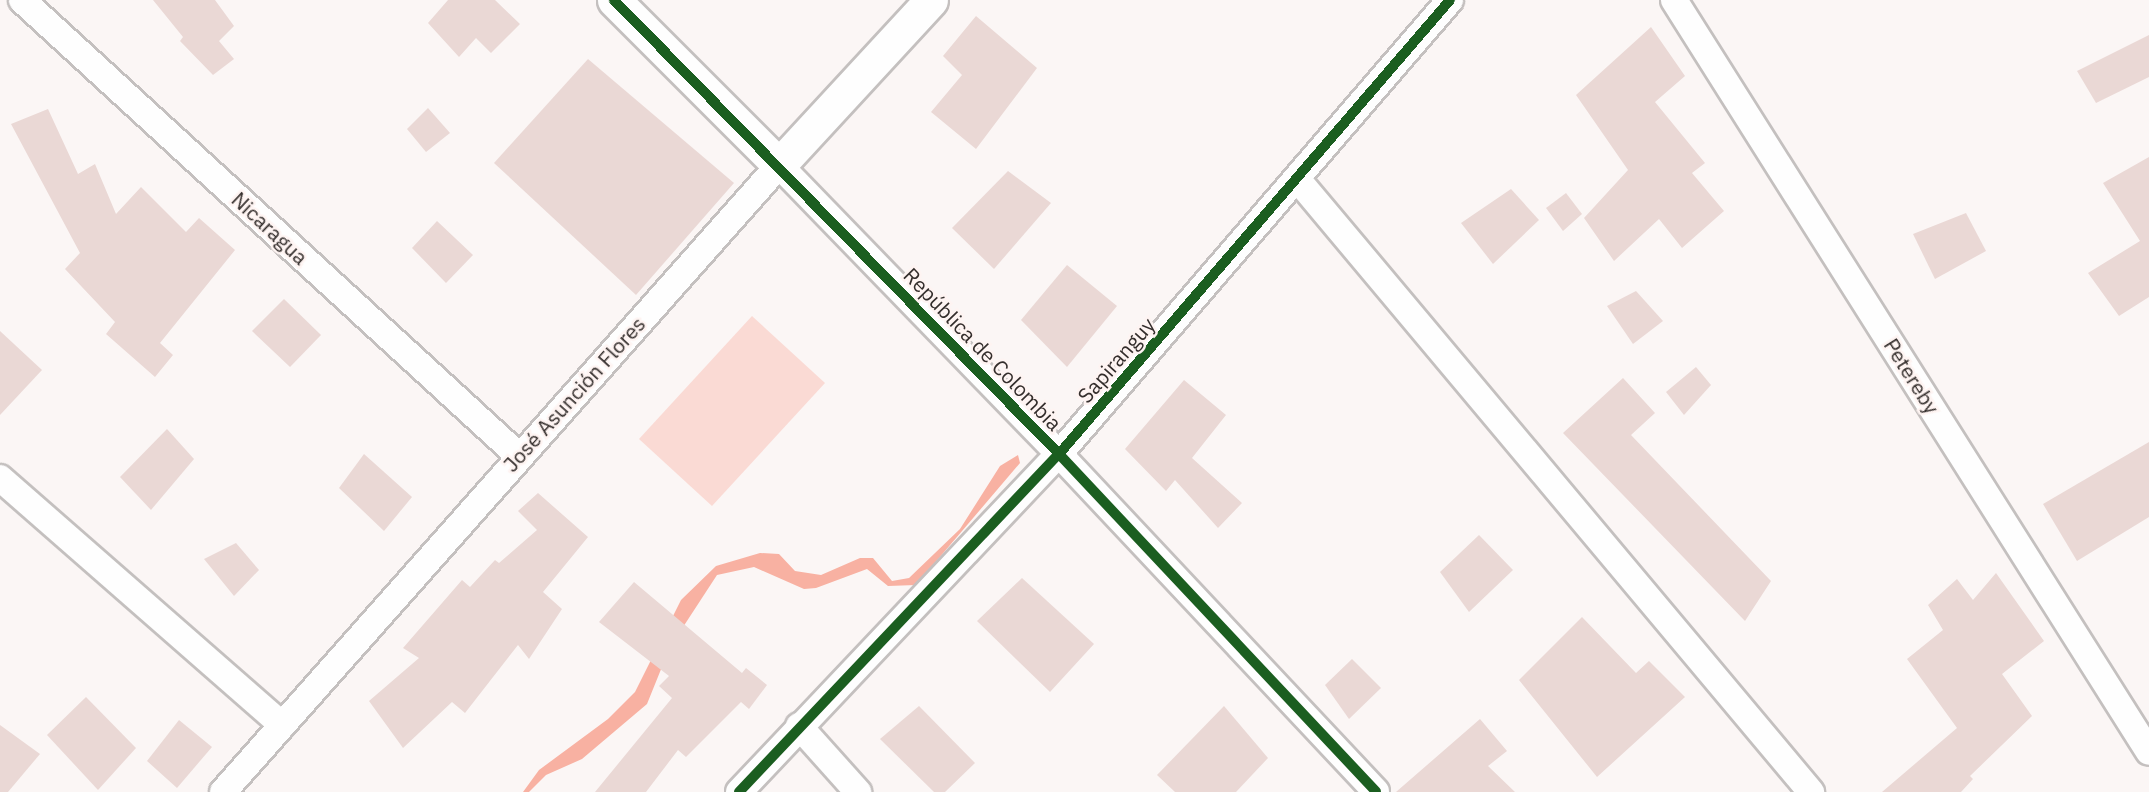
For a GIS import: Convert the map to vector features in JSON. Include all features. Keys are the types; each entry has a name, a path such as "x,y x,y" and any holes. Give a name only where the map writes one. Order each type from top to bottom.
{"street":[{"name":"Nicaragua","path":"22,0 519,456"},
{"name":"República de Colombia","path":"614,0 779,165 1059,454 1376,792"},
{"name":"José Asunción Flores","path":"223,792 519,456 930,0"},
{"name":"Sapiranguy","path":"739,792 1059,454 1298,180 1450,0"},
{"name":"Petereby","path":"1674,0 2149,752"},
{"path":"1298,180 1811,792"},
{"path":"0,478 282,725"},
{"path":"799,726 858,792"}],"shaded area":[{"path":"752,316 825,383 712,506 639,439"},
{"path":"1018,455 1020,463 916,585 888,586 867,569 816,588 804,589 754,567 717,575 670,647 647,704 582,759 546,775 529,792 523,792 539,770 608,719 635,692 681,600 716,566 760,553 779,554 795,571 821,575 860,558 873,558 892,581 909,578 960,529 1000,466"}],"building":[{"path":"153,0 215,0 234,26 219,41 234,59 213,75 180,41 183,37"},
{"path":"448,0 495,0 520,24 491,53 476,38 459,57 428,23"},
{"path":"976,16 1037,68 976,149 931,112 962,75 943,56"},
{"path":"1651,27 1685,76 1655,102 1705,163 1692,173 1724,211 1682,248 1659,219 1614,261 1584,218 1628,170 1576,95"},
{"path":"2149,35 2149,77 2096,103 2077,71"},
{"path":"588,59 734,183 636,295 494,163"},
{"path":"428,108 450,133 426,152 407,129"},
{"path":"48,109 78,174 95,164 116,214 141,187 186,232 199,218 235,250 160,343 173,355 155,377 106,334 115,322 65,269 80,253 11,124"},
{"path":"2149,157 2149,297 2119,316 2088,273 2140,241 2103,183"},
{"path":"1008,171 1051,203 994,269 952,228"},
{"path":"1511,189 1539,220 1493,264 1461,223"},
{"path":"1566,193 1582,214 1563,231 1546,208"},
{"path":"1966,213 1986,251 1935,279 1913,234"},
{"path":"437,221 473,255 446,283 412,248"},
{"path":"1067,265 1117,306 1067,367 1021,320"},
{"path":"1636,291 1663,321 1633,344 1607,306"},
{"path":"284,299 321,335 290,367 252,331"},
{"path":"0,331 42,370 0,415"},
{"path":"1696,367 1711,385 1684,415 1666,392"},
{"path":"1623,378 1655,413 1631,435 1771,581 1745,621 1563,433"},
{"path":"1184,380 1226,415 1192,458 1242,503 1218,528 1175,480 1166,491 1125,449"},
{"path":"167,429 194,459 151,510 120,477"},
{"path":"2149,442 2149,517 2077,561 2043,504"},
{"path":"364,454 412,497 384,531 339,488"},
{"path":"538,493 588,537 543,592 562,609 529,659 518,645 465,713 452,702 403,748 369,701 419,658 403,648 462,580 470,587 495,560 499,563 537,530 518,511"},
{"path":"1479,535 1513,570 1469,612 1440,572"},
{"path":"236,543 259,570 234,596 204,559"},
{"path":"1996,573 2044,641 2002,674 2032,716 1970,776 1973,779 1961,792 1882,792 1957,728 1907,659 1943,630 1928,605 1957,579 1973,600"},
{"path":"1022,578 1094,644 1050,692 977,621"},
{"path":"634,582 742,673 746,668 767,685 749,709 741,702 686,757 678,750 646,792 595,792 672,698 659,686 669,676 599,622"},
{"path":"1582,617 1636,673 1649,661 1685,697 1597,777 1519,680"},
{"path":"1352,659 1381,688 1349,719 1325,685"},
{"path":"86,697 136,748 98,790 47,735"},
{"path":"919,706 975,763 945,792 934,792 880,739"},
{"path":"1224,706 1268,758 1236,792 1175,792 1157,775"},
{"path":"1480,719 1507,751 1488,766 1515,792 1396,792"},
{"path":"179,720 212,747 177,788 147,761"},
{"path":"0,725 40,754 8,792 0,792"}],"cycle path":[{"path":"614,0 1059,454 1376,792"},
{"path":"739,792 1059,454 1450,0"}]}
